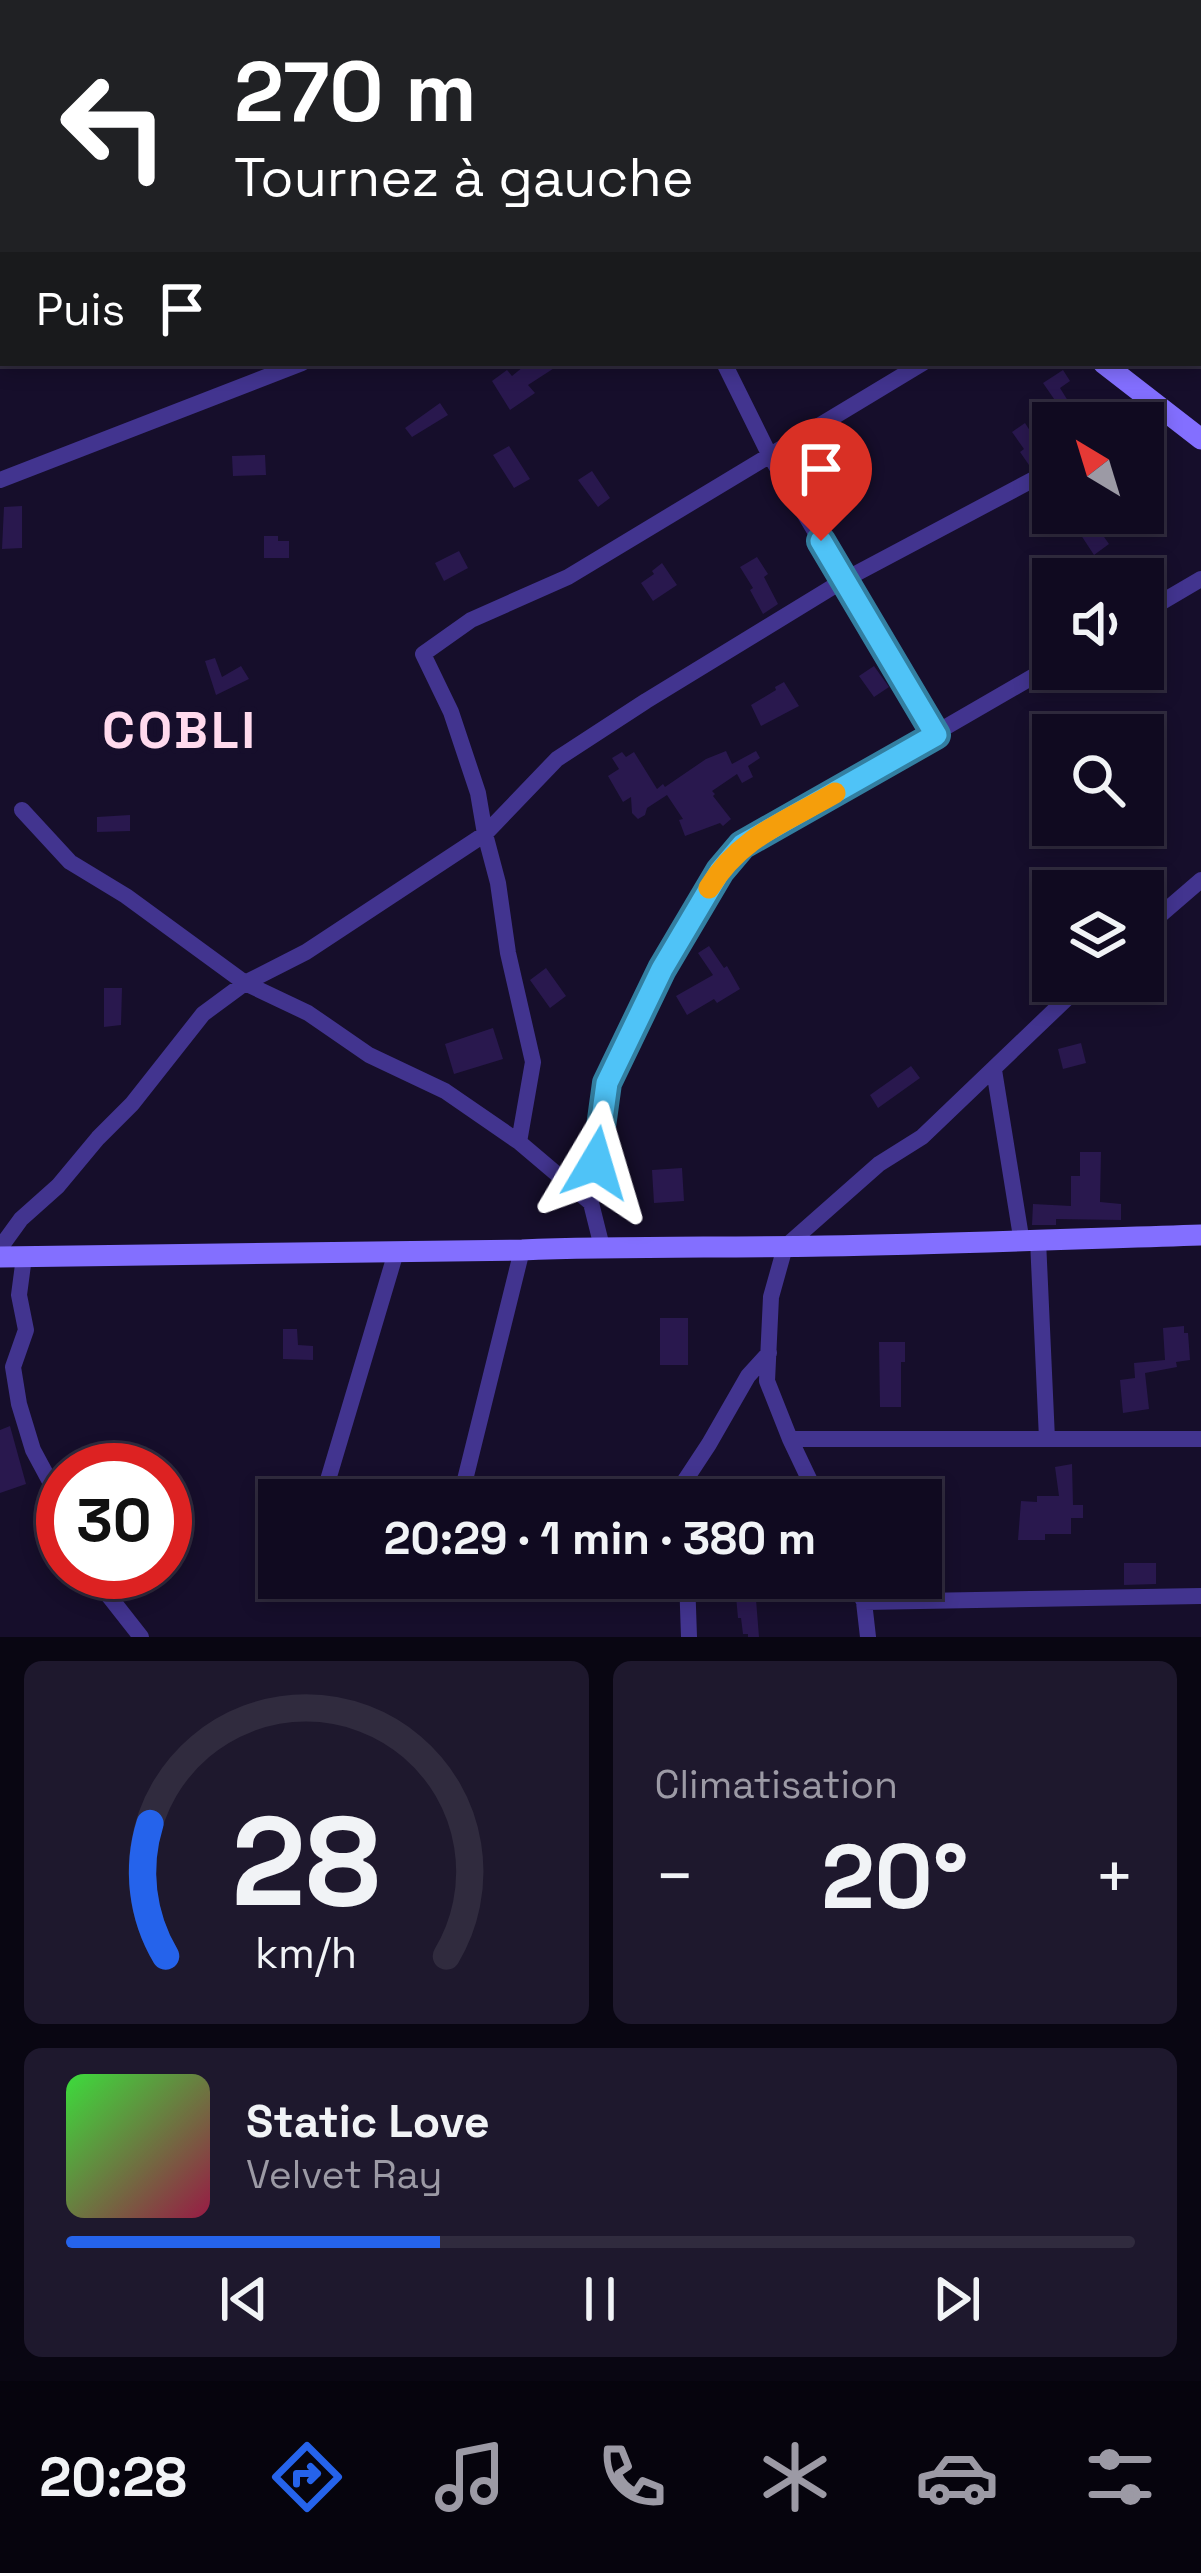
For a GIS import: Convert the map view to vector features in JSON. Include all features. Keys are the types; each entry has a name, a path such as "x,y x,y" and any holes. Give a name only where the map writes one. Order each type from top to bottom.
{"main road":[{"path":"1107,366 1154,402"},
{"path":"1164,410 1201,439"},
{"path":"0,1257 785,1247 1201,1235"}],"street":[{"path":"0,480 294,366"},
{"path":"725,366 769,454 936,735"},
{"path":"519,1142 533,1062 498,883 478,794 451,712 423,654 471,620 568,577 917,366"},
{"path":"0,1248 132,1104 203,1014 245,983 306,952 485,835 557,759 844,580 1032,480"},
{"path":"1164,601 1201,579"},
{"path":"602,1247 591,1202 607,1083 662,969 720,871 742,845 1032,678"},
{"path":"22,809 70,862 126,896 245,983 308,1013 369,1055 445,1091 519,1142 591,1202"},
{"path":"1164,912 1201,880"},
{"path":"809,1479 767,1382 771,1297 785,1247 879,1164 922,1137 1064,1002"},
{"path":"994,1070 1030,1241 1047,1439"},
{"path":"465,1479 522,1250"},
{"path":"328,1479 396,1252"},
{"path":"25,1257 19,1295 26,1330 13,1367 36,1455"},
{"path":"685,1479 748,1376 769,1353"},
{"path":"790,1439 1201,1439"},
{"path":"865,1602 1201,1596"},
{"path":"112,1599 142,1637"},
{"path":"688,1599 689,1637"},
{"path":"864,1599 868,1637"}],"building":[{"path":"524,366 557,366 528,385 535,393 510,410 492,381 507,370 512,376"},
{"path":"1063,370 1070,381 1060,388 1069,402 1056,402 1043,383"},
{"path":"440,403 448,415 412,437 405,428"},
{"path":"1025,423 1032,434 1029,465 1020,452 1024,449 1012,432"},
{"path":"509,446 530,479 514,488 493,455"},
{"path":"265,455 266,475 233,476 232,456"},
{"path":"592,471 610,498 598,507 578,480"},
{"path":"22,506 22,548 2,549 4,507"},
{"path":"1080,534 1102,534 1109,544 1094,555"},
{"path":"264,536 289,541 289,558 264,558"},
{"path":"459,551 468,568 444,581 435,563"},
{"path":"757,557 778,604 763,614 740,567"},
{"path":"662,563 677,585 653,601 641,583"},
{"path":"215,658 222,677 241,666 249,679 216,695 205,661"},
{"path":"874,666 889,687 874,697 859,676"},
{"path":"784,682 799,706 761,726 751,705"},
{"path":"726,751 732,764 756,751 760,758 748,766 753,777 742,783 737,774 712,791 731,819 723,826 720,823 685,836 679,820 683,819 667,795 638,819 632,813 631,797 623,802 608,776 619,769 612,758 634,752 657,789"},
{"path":"130,815 130,831 97,832 97,817"},
{"path":"709,946 740,989 687,1015 676,996 713,975 698,953"},
{"path":"546,968 566,996 550,1008 530,980"},
{"path":"104,988 122,988 121,1025 104,1027"},
{"path":"493,1028 503,1059 454,1074 445,1044"},
{"path":"1081,1043 1086,1063 1063,1069 1058,1049"},
{"path":"911,1066 920,1078 878,1108 870,1095"},
{"path":"1080,1152 1101,1152 1100,1202 1121,1204 1121,1220 1056,1219 1056,1225 1032,1225 1033,1204 1071,1206 1071,1176 1080,1176"},
{"path":"682,1168 684,1201 654,1203 652,1170"},
{"path":"660,1318 688,1318 688,1365 660,1365"},
{"path":"1184,1326 1190,1360 1145,1373 1149,1409 1123,1413 1120,1380 1135,1378 1134,1363 1165,1360 1163,1328"},
{"path":"283,1329 297,1329 298,1345 313,1346 313,1360 283,1359"},
{"path":"879,1342 905,1342 901,1407 880,1407"},
{"path":"10,1426 26,1484 0,1493 0,1430"},
{"path":"1072,1464 1073,1505 1083,1505 1083,1518 1071,1518 1071,1534 1018,1540 1021,1501 1059,1496 1055,1467"},
{"path":"1124,1563 1156,1563 1156,1584 1124,1585"},
{"path":"736,1599 756,1599 759,1637 743,1634"}],"slow traffic":[{"path":"709,888 742,845 835,793"}],"district":[{"name":"COBLI","path":"180,730"}],"route":[{"path":"596,1163 607,1083 662,969 720,871 742,845 936,735 821,541"}]}
